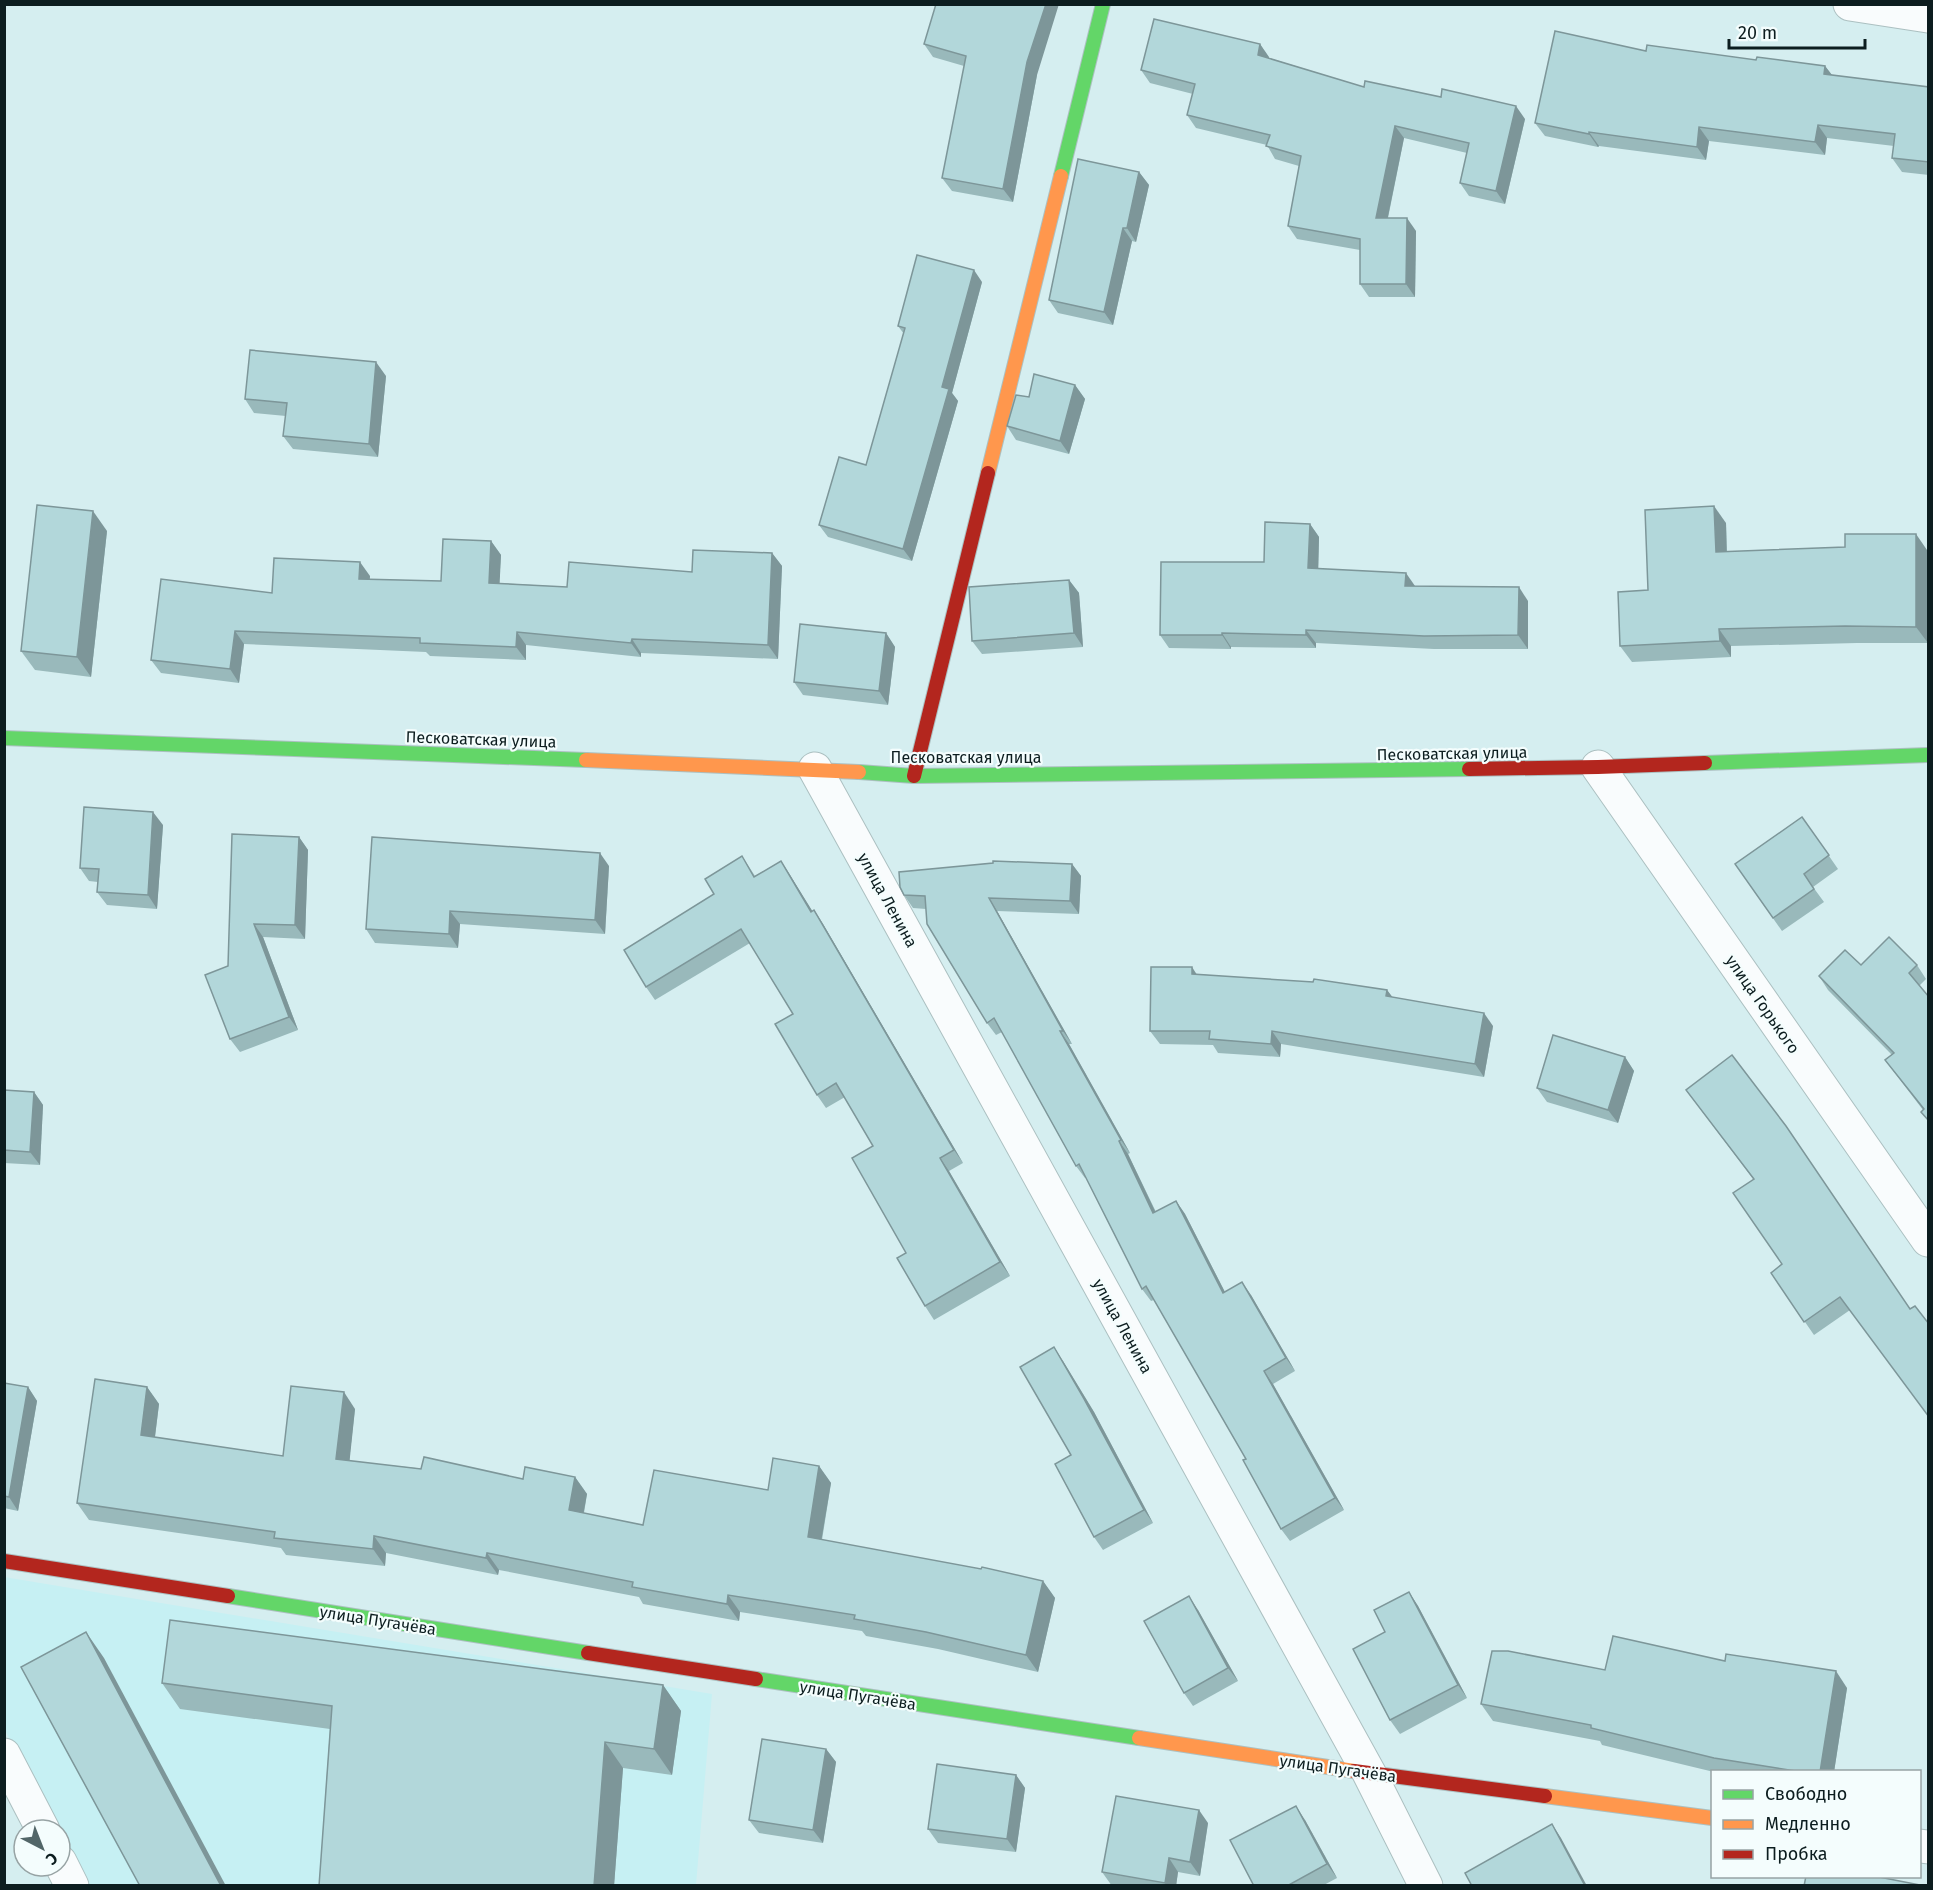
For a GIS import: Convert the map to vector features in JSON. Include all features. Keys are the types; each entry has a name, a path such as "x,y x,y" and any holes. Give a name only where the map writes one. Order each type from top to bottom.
{"street":[{"path":"914,776 1103,4"},
{"path":"1850,4 1929,16"},
{"name":"Песковатская улица","path":"4,738 815,769 914,776 1598,767 1929,754"},
{"name":"улица Горького","path":"1598,767 1929,1240"},
{"name":"улица Ленина","path":"815,769 1369,1773 1426,1886"},
{"name":"улица Пугачёва","path":"4,1561 1369,1773 1711,1818"},
{"path":"4,1755 37,1818"}],"shaded area":[{"path":"4,1577 712,1694 696,1885 84,1885 72,1862 72,1818 50,1818 5,1730"}],"building":[{"path":"936,4 1046,4 1027,62 1003,189 942,178 966,56 924,44"},
{"path":"1154,19 1260,44 1258,55 1364,87 1365,81 1441,97 1442,89 1516,106 1496,191 1460,183 1469,143 1395,126 1376,218 1407,218 1406,284 1360,284 1360,239 1288,226 1301,156 1266,146 1270,135 1187,115 1195,84 1141,70"},
{"path":"1555,31 1646,51 1647,45 1756,60 1757,57 1825,66 1824,74 1929,87 1929,162 1892,158 1895,134 1818,125 1815,142 1699,127 1697,147 1589,132 1589,134 1535,123"},
{"path":"1078,159 1139,172 1127,228 1123,228 1104,312 1049,300"},
{"path":"917,255 974,270 942,387 949,389 903,549 819,525 839,457 866,465 905,328 898,326"},
{"path":"250,350 376,362 369,444 283,436 287,403 245,399"},
{"path":"1034,374 1075,385 1060,441 1007,426 1016,395 1029,397"},
{"path":"37,505 93,511 77,657 21,651"},
{"path":"1714,506 1716,552 1845,547 1845,534 1916,534 1916,627 1719,629 1720,641 1620,646 1618,592 1648,590 1645,510"},
{"path":"1265,522 1310,524 1308,568 1406,573 1405,586 1519,587 1518,635 1424,636 1306,630 1306,635 1222,633 1222,635 1160,635 1161,562 1264,562"},
{"path":"443,539 491,541 489,583 567,587 569,562 692,572 693,550 772,553 768,645 632,639 631,643 517,632 516,647 420,643 420,638 235,631 230,669 151,660 161,579 272,593 274,558 360,562 359,579 441,581"},
{"path":"1069,580 1074,633 972,641 969,587"},
{"path":"800,624 886,633 879,691 794,682"},
{"path":"84,807 153,812 148,895 97,892 99,869 80,868"},
{"path":"1802,817 1829,855 1804,874 1814,889 1773,918 1735,864"},
{"path":"232,834 299,837 295,925 254,924 289,1017 230,1039 205,975 228,966"},
{"path":"372,837 600,853 595,920 450,911 449,934 366,929"},
{"path":"742,856 754,877 781,861 811,912 814,910 954,1150 940,1158 1000,1262 925,1306 897,1258 906,1253 852,1158 873,1146 836,1083 817,1095 775,1024 793,1014 741,929 646,987 624,950 714,894 705,879"},
{"path":"993,861 1072,864 1070,901 989,898 1121,1140 1119,1141 1153,1213 1176,1201 1223,1293 1242,1282 1286,1358 1264,1371 1335,1498 1281,1529 1243,1460 1246,1459 1146,1286 1142,1289 1079,1164 1076,1166 994,1018 987,1023 927,924 925,896 904,895 900,887 899,872 993,863"},
{"path":"1889,937 1917,965 1909,973 1929,997 1929,1121 1921,1112 1924,1109 1885,1060 1894,1053 1819,976 1845,950 1861,965"},
{"path":"1151,967 1192,967 1192,974 1313,982 1314,979 1387,990 1386,996 1484,1013 1475,1064 1272,1031 1271,1044 1209,1039 1210,1031 1150,1031"},
{"path":"1553,1035 1625,1057 1608,1110 1537,1088"},
{"path":"1732,1055 1786,1126 1910,1309 1915,1306 1929,1324 1929,1417 1840,1297 1804,1322 1771,1273 1782,1264 1733,1193 1754,1179 1686,1090"},
{"path":"4,1090 34,1092 30,1152 4,1150"},
{"path":"1054,1347 1144,1510 1094,1537 1055,1464 1071,1455 1020,1367"},
{"path":"95,1379 147,1387 141,1435 283,1456 291,1386 344,1392 336,1459 421,1469 424,1457 523,1479 525,1467 575,1477 569,1510 643,1525 654,1470 768,1490 773,1458 819,1466 808,1537 981,1569 982,1567 1043,1581 1026,1655 926,1632 854,1619 855,1615 728,1595 727,1604 632,1587 633,1582 487,1553 486,1558 374,1536 373,1549 274,1538 275,1532 77,1503"},
{"path":"4,1383 28,1387 9,1497 4,1496"},
{"path":"1409,1592 1458,1685 1390,1720 1353,1649 1385,1632 1374,1610"},
{"path":"1189,1596 1228,1668 1184,1693 1144,1621"},
{"path":"170,1620 663,1685 654,1749 605,1742 594,1886 319,1886 332,1706 162,1683"},
{"path":"86,1632 221,1886 140,1886 21,1667"},
{"path":"1613,1636 1725,1661 1726,1654 1836,1671 1820,1770 1789,1770 1714,1758 1591,1728 1591,1725 1481,1704 1492,1651 1508,1651 1605,1670"},
{"path":"762,1739 826,1749 813,1830 749,1820"},
{"path":"937,1764 1016,1775 1007,1839 928,1829"},
{"path":"1116,1796 1199,1810 1190,1862 1169,1858 1165,1883 1102,1872"},
{"path":"1296,1806 1327,1864 1287,1886 1254,1886 1230,1840"},
{"path":"1552,1824 1585,1886 1472,1886 1465,1873"},
{"path":"1806,1878 1884,1878 1925,1886 1804,1886"}],"traffic: fast":[{"path":"1061,176 1103,4"},
{"path":"4,738 586,760"},
{"path":"1705,763 1928,755"},
{"path":"859,772 914,776 1469,769"},
{"path":"228,1596 588,1653"},
{"path":"756,1679 1139,1738"}],"traffic: slow":[{"path":"988,473 1061,176"},
{"path":"586,760 859,772"},
{"path":"1139,1738 1354,1771"},
{"path":"1545,1796 1711,1818"}],"traffic: jam":[{"path":"914,776 988,473"},
{"path":"1469,769 1705,763"},
{"path":"4,1561 228,1596"},
{"path":"588,1653 756,1679"},
{"path":"1354,1771 1545,1796"}]}
